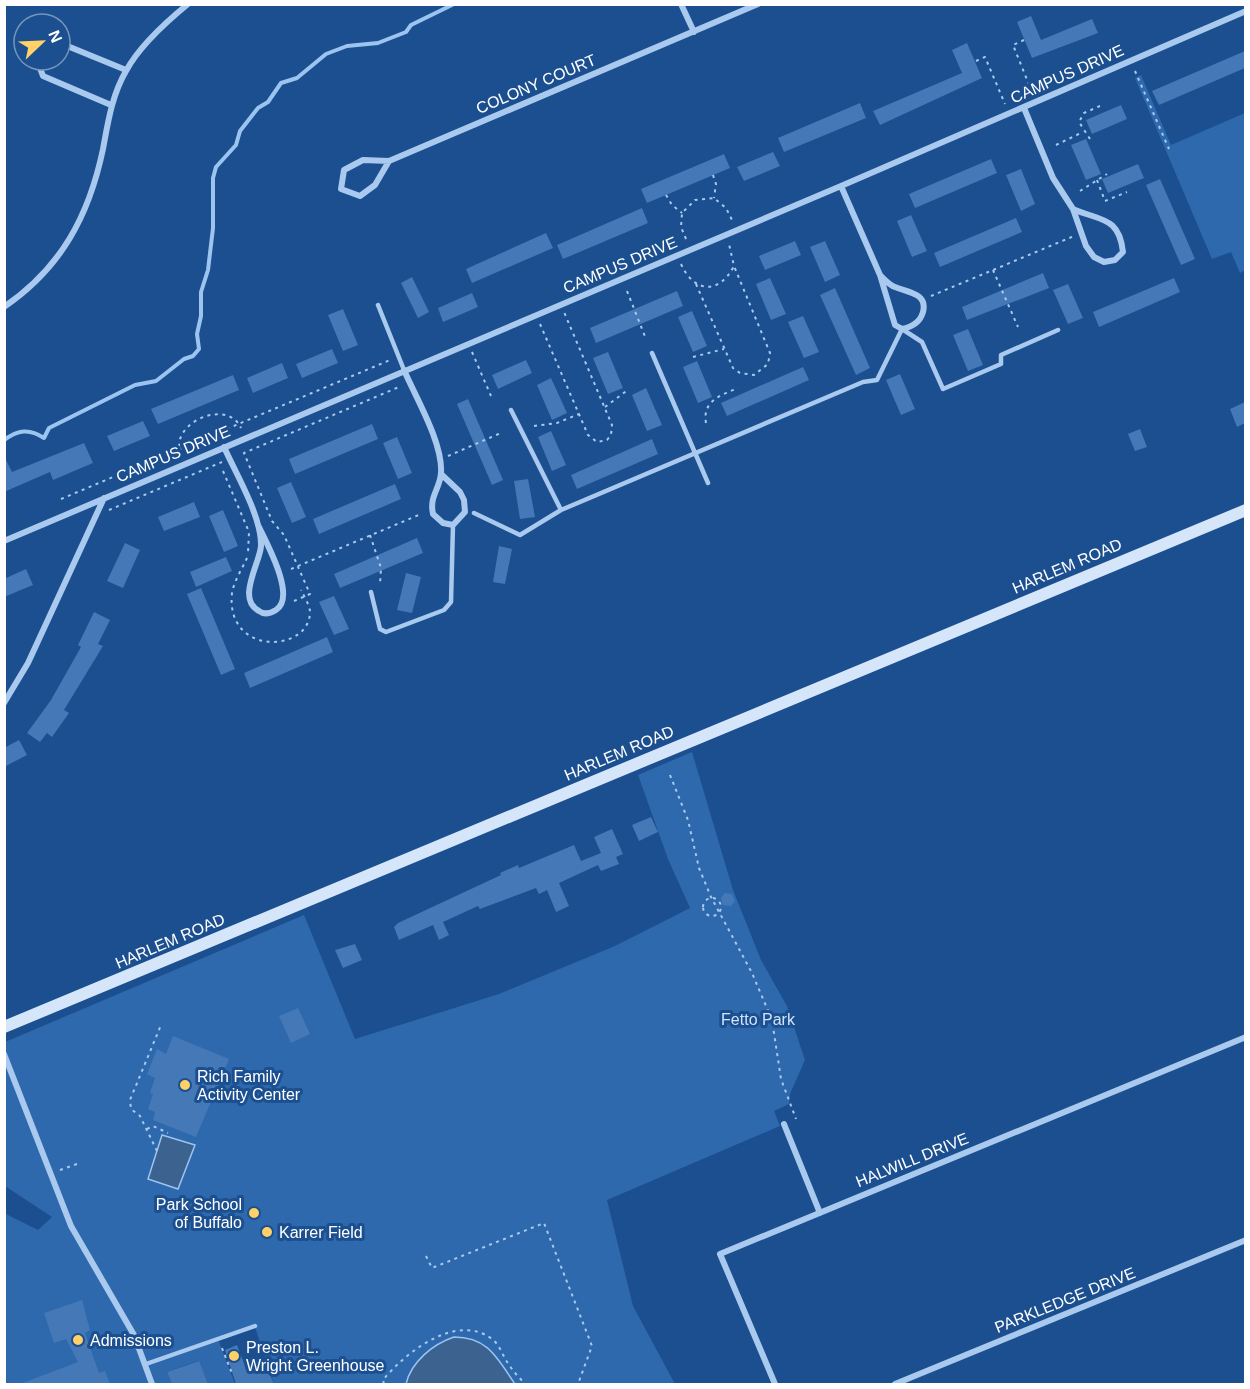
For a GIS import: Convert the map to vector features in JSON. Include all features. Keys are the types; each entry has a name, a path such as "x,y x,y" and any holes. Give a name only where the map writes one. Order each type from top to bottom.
{"main road":[{"name":"HARLEM ROAD","path":"4,1028 1245,510"}],"street":[{"path":"4,307 25,292 56,262 79,225 93,192 111,105 126,70 171,18 188,4"},
{"path":"681,4 694,32"},
{"name":"COLONY COURT","path":"389,161 375,185 360,196 341,189 344,170 363,160 389,161 758,4"},
{"name":"CAMPUS DRIVE","path":"4,541 1024,108 1245,11"},
{"path":"72,46 126,70"},
{"path":"42,72 43,76 111,105"},
{"path":"1024,108 1053,178 1073,209 1086,246 1094,257 1104,262 1115,260 1123,252 1122,240 1115,227 1105,219 1073,209"},
{"path":"841,186 880,275 888,310 895,325 902,329 913,326 921,318 924,308 919,296 909,290 894,287 880,275"},
{"path":"404,370 437,446 441,474 430,502 433,514 443,523 453,525 465,512 464,500 460,492 441,474"},
{"path":"224,447 258,525 283,588 284,601 280,607 267,613 259,612 253,606 250,597 250,583 261,548 258,525"},
{"path":"4,703 28,663 104,498"},
{"name":"HALWILL DRIVE","path":"775,1384 720,1254 1245,1037"},
{"path":"4,1054 71,1226 112,1294 146,1364 152,1384"},
{"path":"784,1124 820,1213"},
{"name":"PARKLEDGE DRIVE","path":"895,1384 1245,1240"}],"lane":[{"path":"378,305 404,370"},
{"path":"474,513 520,535 561,510 863,382 877,380 902,329 922,342 943,389 1001,364 1001,355 1058,330"},
{"path":"652,352 708,483"},
{"path":"511,410 561,510"},
{"path":"371,592 380,628 386,632 444,610 451,602 453,525"},
{"path":"146,1364 255,1326"}],"path":[{"path":"1024,40 1013,45 1032,92"},
{"path":"976,61 986,57 1005,104"},
{"path":"1135,71 1169,149"},
{"path":"1090,139 1083,132 1079,122 1084,112 1100,106"},
{"path":"1056,145 1083,132"},
{"path":"1080,191 1107,174"},
{"path":"713,175 716,184 714,198"},
{"path":"1096,180 1105,201 1127,192"},
{"path":"666,195 672,205 682,213"},
{"path":"686,239 681,227 682,213 695,200 714,198 726,208 732,220"},
{"path":"931,296 1074,236"},
{"path":"681,264 686,274 696,284 733,369 747,375 762,371 769,359 768,343 734,266 729,244"},
{"path":"696,284 707,287 722,284 734,266"},
{"path":"993,270 1018,327"},
{"path":"627,291 646,339"},
{"path":"540,323 588,435 592,440 602,442 611,435 613,430 564,312"},
{"path":"693,357 724,349"},
{"path":"472,352 491,396"},
{"path":"61,500 240,426 390,360"},
{"path":"294,601 310,594 285,535 272,521 243,453 399,387"},
{"path":"705,423 705,410 708,405 716,398 738,388"},
{"path":"605,408 629,389"},
{"path":"181,454 180,437 198,419 224,414 232,416 240,426"},
{"path":"534,426 557,423 579,414"},
{"path":"448,456 503,432"},
{"path":"109,510 223,461"},
{"path":"291,569 421,514"},
{"path":"370,535 381,568 380,585"},
{"path":"670,776 688,820 699,868 711,897 752,973 772,1020 780,1079 796,1119"},
{"path":"711,897 704,903 704,912 712,916 720,912"},
{"path":"157,1151 140,1116 131,1110 130,1100 161,1025"},
{"path":"147,1129 153,1126 155,1121"},
{"path":"153,1126 168,1132"},
{"path":"51,1174 77,1164"},
{"path":"426,1256 432,1268 544,1223 592,1346 578,1384"},
{"path":"384,1384 383,1380 412,1349 447,1333 462,1332 480,1333 494,1341 525,1384"},
{"path":"218,1338 232,1376"}],"green space":[{"path":"1141,75 1171,145 1245,113 1245,270 1240,273 1231,252 1212,259 1135,78"},
{"name":"Park School of Buffalo","path":"692,752 733,890 761,960 787,1006 805,1060 790,1094 789,1104 774,1111 780,1126 607,1200 633,1306 675,1384 274,1384 255,1327 218,1339 235,1384 208,1384 198,1361 167,1372 172,1384 5,1384 4,1213 38,1230 52,1217 5,1186 5,1042 304,915 355,1039 499,994 615,946 690,908 668,859 638,775"}],"shaded area":[{"path":"162,1135 195,1145 178,1189 148,1179"},
{"path":"454,1337 475,1341 491,1351 515,1384 406,1384 413,1368 424,1355 438,1344"}],"building":[{"path":"1031,16 1041,40 1092,19 1098,33 1032,58 1017,22"},
{"path":"967,43 982,78 880,125 873,111 962,73 952,50"},
{"path":"1245,51 1245,68 1159,105 1152,91"},
{"path":"860,103 866,118 784,152 778,138"},
{"path":"1121,105 1127,119 1092,134 1086,120"},
{"path":"1086,139 1101,174 1086,180 1071,145"},
{"path":"773,152 780,166 744,181 737,167"},
{"path":"724,154 730,168 647,203 641,189"},
{"path":"991,159 997,173 915,208 909,194"},
{"path":"1138,164 1144,178 1108,193 1102,179"},
{"path":"1021,169 1035,204 1021,211 1006,175"},
{"path":"1160,179 1195,259 1181,265 1146,185"},
{"path":"642,208 648,223 563,259 557,245"},
{"path":"911,215 927,251 912,257 897,221"},
{"path":"1016,218 1022,232 940,267 934,253"},
{"path":"546,233 553,248 472,283 466,269"},
{"path":"795,241 801,255 765,270 759,256"},
{"path":"825,241 840,275 825,282 810,247"},
{"path":"1043,273 1049,288 967,320 962,307"},
{"path":"412,277 429,312 418,318 401,283"},
{"path":"770,278 786,314 771,320 756,284"},
{"path":"1174,278 1180,292 1099,327 1093,312"},
{"path":"1068,284 1083,318 1068,324 1053,290"},
{"path":"835,288 870,368 856,375 820,295"},
{"path":"677,291 683,306 596,343 590,328"},
{"path":"472,293 478,307 443,322 438,308"},
{"path":"343,309 358,345 343,351 328,315"},
{"path":"692,311 707,346 693,352 678,317"},
{"path":"803,316 819,352 804,358 788,322"},
{"path":"968,329 983,365 968,371 953,335"},
{"path":"332,349 338,363 302,378 296,364"},
{"path":"608,352 623,388 608,394 593,358"},
{"path":"526,360 532,373 498,389 492,375"},
{"path":"697,361 712,397 698,403 683,367"},
{"path":"282,363 288,378 253,393 247,378"},
{"path":"803,367 809,380 727,416 721,403"},
{"path":"900,374 915,409 901,415 886,380"},
{"path":"233,375 239,390 158,424 151,409"},
{"path":"551,378 567,413 552,420 537,385"},
{"path":"646,388 662,425 647,431 632,395"},
{"path":"468,399 503,480 492,485 457,404"},
{"path":"1245,402 1245,423 1237,427 1230,409"},
{"path":"143,421 150,436 114,451 107,436"},
{"path":"372,424 378,439 295,474 289,459"},
{"path":"1140,429 1147,447 1135,451 1128,434"},
{"path":"551,431 566,465 552,471 538,437"},
{"path":"397,437 412,473 398,479 383,443"},
{"path":"652,439 658,454 577,489 571,475"},
{"path":"84,443 93,463 53,480 50,472 4,492 4,456 12,472"},
{"path":"528,479 535,517 520,519 514,481"},
{"path":"291,482 306,517 292,523 277,488"},
{"path":"395,484 401,499 319,534 313,519"},
{"path":"194,502 200,517 164,531 158,517"},
{"path":"223,510 238,546 224,552 209,516"},
{"path":"417,538 423,553 340,588 334,574"},
{"path":"125,543 140,550 123,588 107,581"},
{"path":"499,546 512,549 505,584 493,582"},
{"path":"226,557 232,571 196,587 190,572"},
{"path":"26,569 33,585 4,597 4,579"},
{"path":"406,573 421,577 412,613 397,610"},
{"path":"201,588 235,669 221,675 187,594"},
{"path":"334,596 349,629 334,635 319,602"},
{"path":"94,612 110,620 98,644 103,646 64,710 69,713 52,737 47,733 40,742 27,733 51,700 81,647 78,645"},
{"path":"327,637 333,652 250,688 244,673"},
{"path":"19,740 27,755 4,767 4,748"},
{"path":"651,817 658,832 639,841 632,825"},
{"path":"612,829 623,854 616,857 619,864 601,871 598,865 559,883 569,906 556,912 547,890 539,894 536,888 480,909 478,906 443,922 449,935 439,940 433,925 399,940 394,927 398,923 518,865 519,868 574,845 581,861 601,853 594,837"},
{"path":"725,893 732,894 735,901 731,906 723,905 721,898"},
{"path":"355,944 362,960 343,968 335,950"},
{"path":"298,1008 310,1034 291,1043 279,1016"},
{"name":"Rich Family Activity Center","path":"173,1036 229,1059 196,1137 153,1120 155,1112 148,1109 155,1078 147,1074 157,1049 166,1054"},
{"path":"82,1300 90,1330 85,1333 99,1373 105,1371 110,1384 20,1384 78,1362 66,1339 54,1343 44,1313"},
{"path":"237,1345 247,1371 265,1363 274,1384 236,1384 225,1350"},
{"path":"199,1361 208,1384 172,1384 167,1372"}],"waterway":[{"path":"4,440 24,431 44,438 49,428 135,385 156,381 184,359 193,356 199,349 197,334 201,316 201,292 208,270 213,228 213,178 216,167 236,145 240,131 258,108 268,102 281,83 297,78 326,54 347,46 378,43 406,32 411,25 454,4"}],"place":[{"name":"Rich Family Activity Center","path":"185,1085"},
{"name":"Park School of Buffalo","path":"254,1213"},
{"name":"Karrer Field","path":"267,1232"},
{"name":"Admissions","path":"78,1340"},
{"name":"Preston L. Wright Greenhouse","path":"234,1356"}],"park label":[{"name":"Fetto Park","path":"758,1019"}]}
